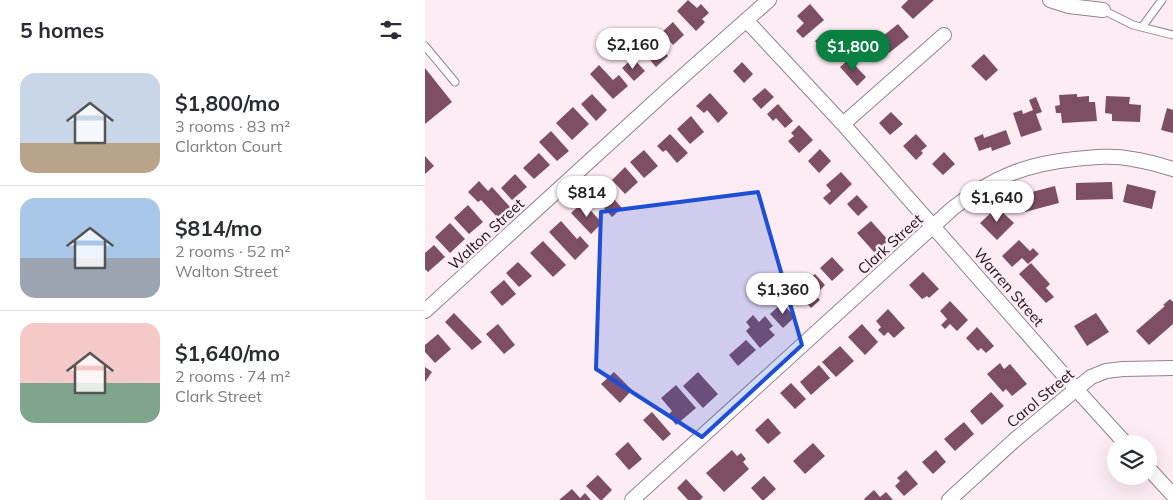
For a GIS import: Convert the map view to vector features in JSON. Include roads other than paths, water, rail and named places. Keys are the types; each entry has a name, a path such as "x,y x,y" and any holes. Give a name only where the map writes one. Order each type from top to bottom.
{"street":[{"name":"Walton Street","path":"425,311 769,0"},
{"path":"1050,0 1069,6 1103,10"},
{"name":"Warren Street","path":"746,20 843,124 1118,435"},
{"path":"843,124 944,35"},
{"name":"Clark Street","path":"632,500 970,195 996,180 1024,168 1048,162 1090,157 1132,158 1173,169"},
{"name":"Carol Street","path":"949,500 1017,438 1091,377 1106,371 1173,368"},
{"path":"1157,477 1173,494"}],"lane":[{"path":"1142,27 1162,0"},
{"path":"1103,10 1125,22 1173,35"},
{"path":"425,46 455,82"}]}
